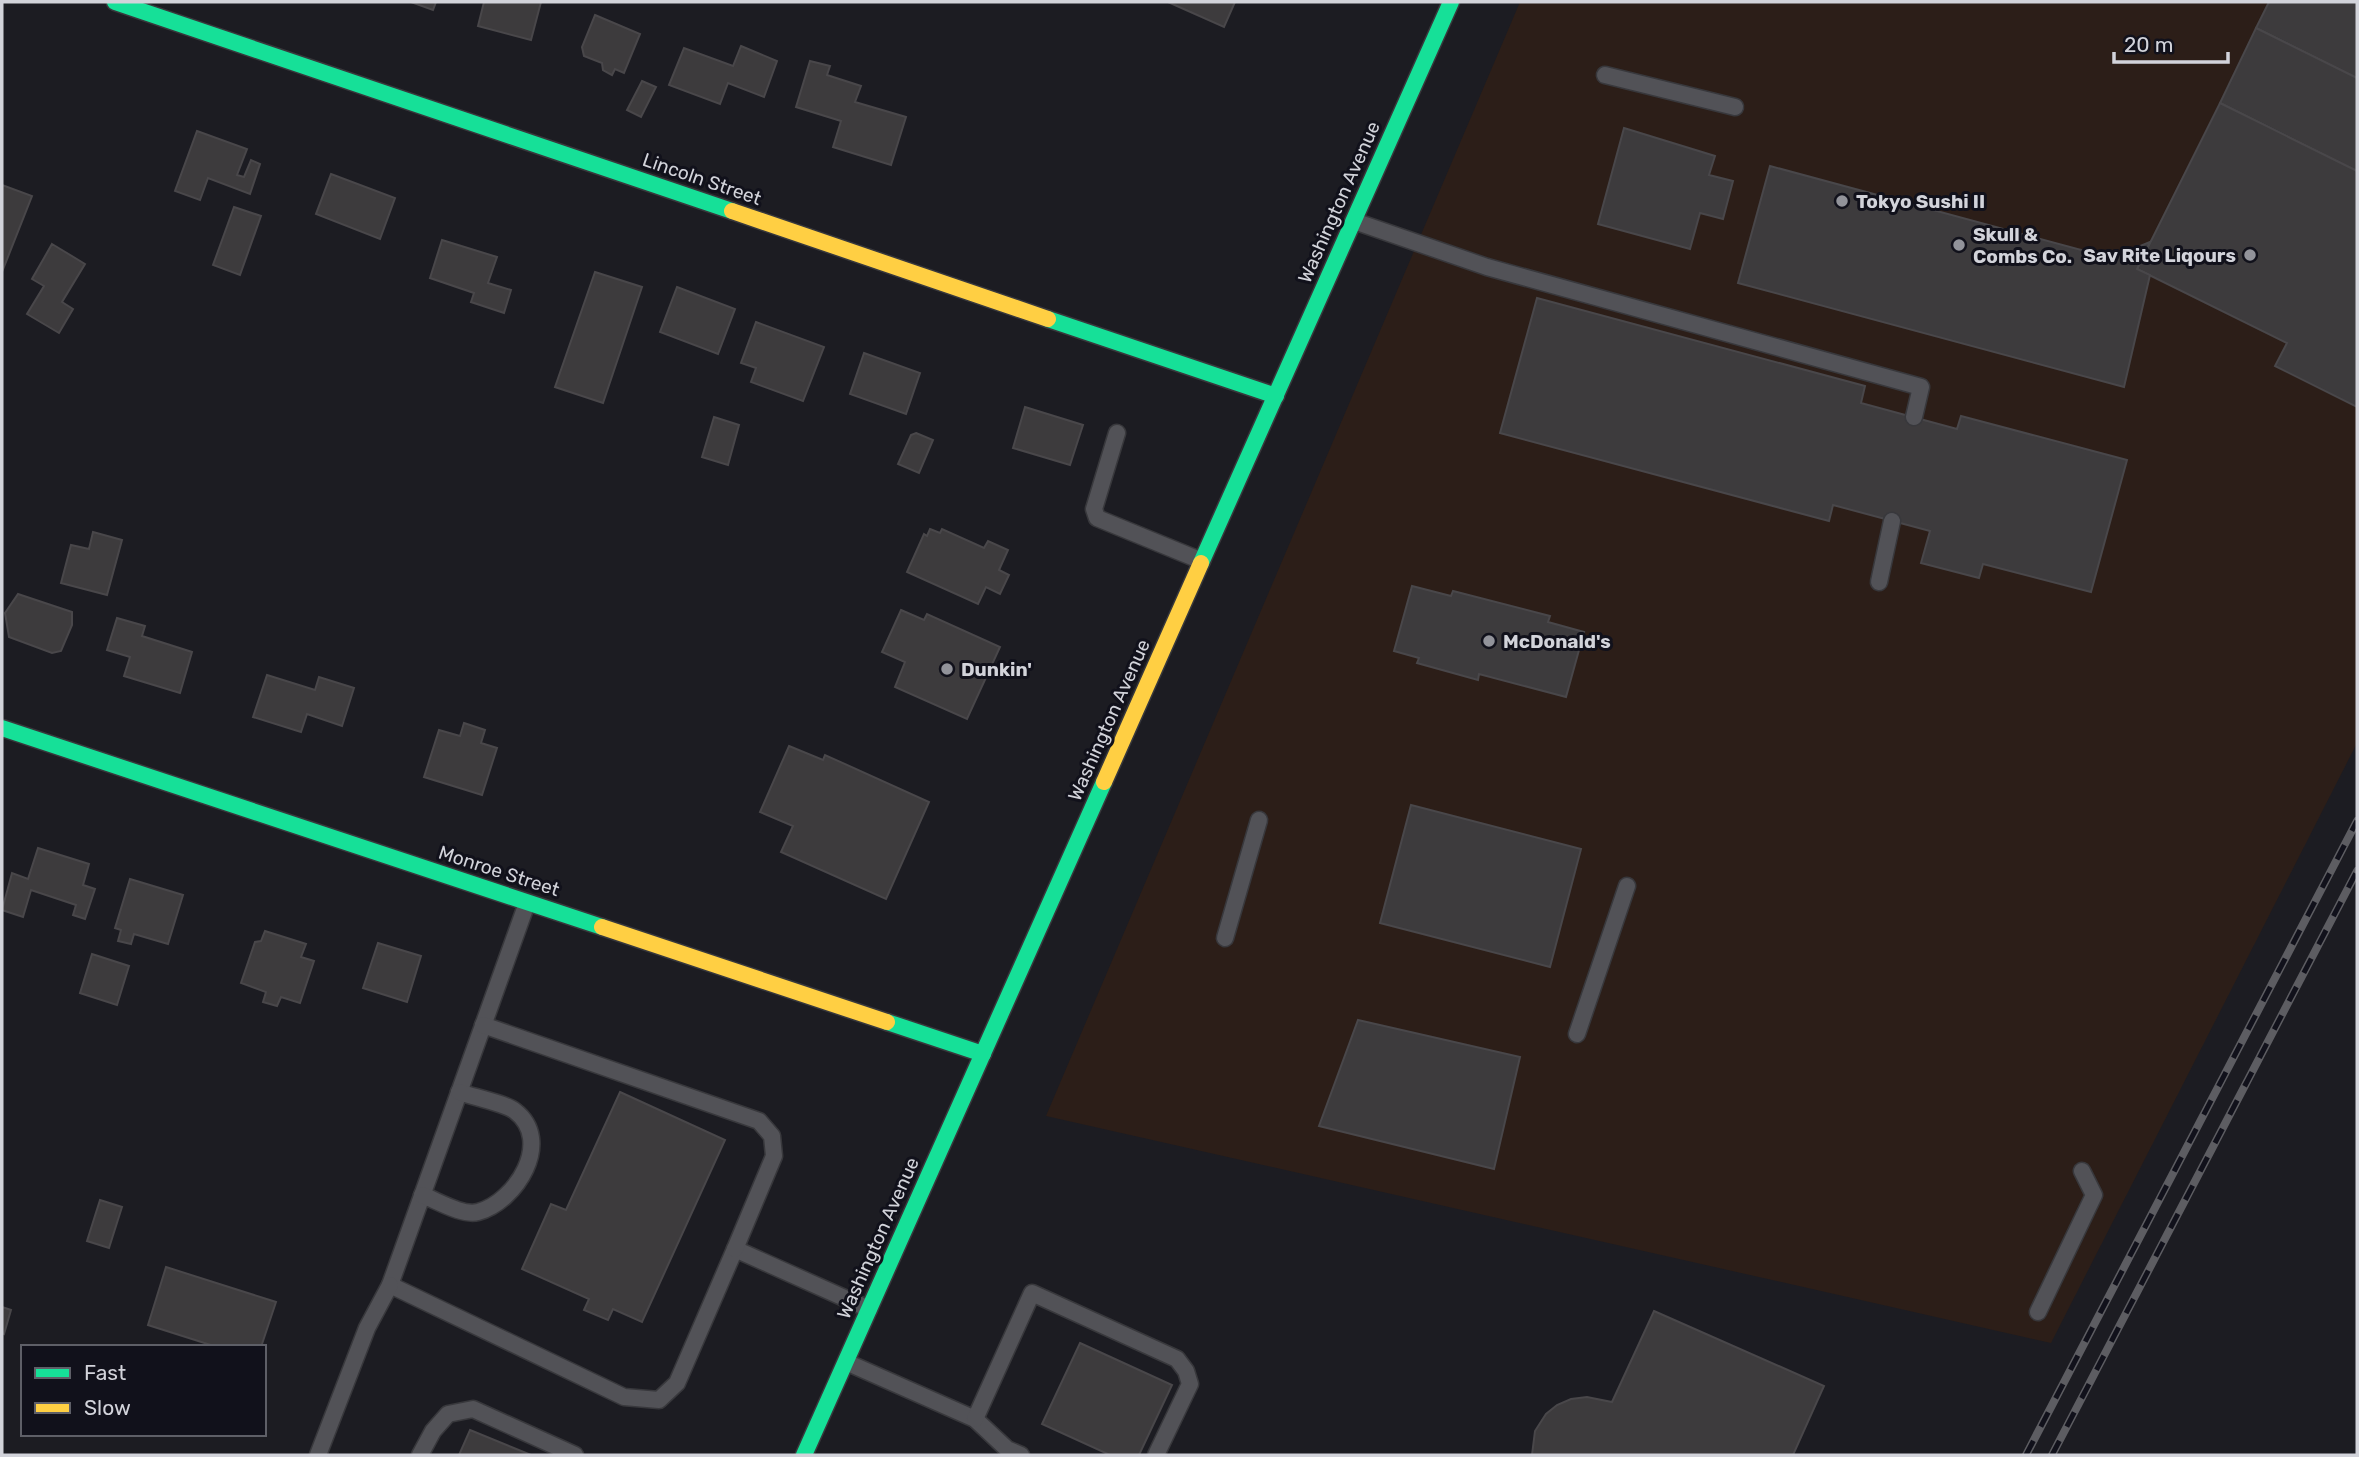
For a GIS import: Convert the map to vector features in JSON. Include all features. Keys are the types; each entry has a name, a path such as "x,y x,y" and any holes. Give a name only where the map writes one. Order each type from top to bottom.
{"street":[{"name":"Lincoln Street","path":"115,2 1276,396"},
{"name":"Washington Avenue","path":"804,1455 1451,2"},
{"name":"Monroe Street","path":"2,729 983,1054"}],"lane":[{"path":"1605,75 1735,107"},
{"path":"1354,221 1488,267 1921,387 1914,418"},
{"path":"1118,432 1094,509 1097,518 1202,561"},
{"path":"1879,582 1892,521"},
{"path":"1225,938 1259,820"},
{"path":"1577,1034 1627,886"},
{"path":"318,1455 367,1328 390,1285 527,903"},
{"path":"390,1285 624,1397 659,1401 677,1383 774,1156 772,1136 759,1121 483,1025"},
{"path":"422,1195 462,1211 478,1212 499,1200 524,1177 532,1153 529,1132 515,1111 459,1092"},
{"path":"2038,1312 2094,1195 2082,1171"},
{"path":"735,1249 869,1310"},
{"path":"975,1419 1032,1293 1177,1359 1186,1371 1190,1384 1156,1455"},
{"path":"846,1363 975,1419 1007,1449 1021,1455"},
{"path":"420,1455 433,1431 448,1415 473,1409 575,1455"}],"shaded area":[{"path":"1520,2 2357,2 2357,743 2051,1343 1046,1116"}],"building":[{"path":"411,2 436,2 433,10"},
{"path":"484,2 541,2 531,40 478,26"},
{"path":"1168,2 1235,2 1224,27"},
{"path":"2269,2 2357,2 2357,78 2256,28"},
{"path":"595,15 640,34 624,73 615,69 612,75 603,70 602,63 584,56 582,47"},
{"path":"2256,28 2357,78 2357,171 2220,103"},
{"path":"741,46 777,61 764,97 728,83 720,104 669,85 684,48 733,66"},
{"path":"810,61 830,66 827,75 861,86 855,102 906,117 891,165 833,147 841,121 796,107"},
{"path":"642,81 656,87 641,117 627,110"},
{"name":"Sav Rite Liqours","path":"2220,103 2357,171 2357,407 2275,366 2287,343 2137,269"},
{"path":"1624,128 1715,156 1709,175 1733,181 1723,219 1700,213 1690,249 1598,224"},
{"path":"197,131 247,149 237,175 244,177 251,160 260,164 250,194 208,178 200,200 175,191"},
{"path":"1770,166 2111,258 2150,242 2137,269 2150,275 2124,387 1738,283"},
{"path":"331,174 395,198 380,239 316,214"},
{"path":"2,185 32,196 2,272"},
{"path":"234,207 261,216 240,275 213,265"},
{"path":"442,240 497,257 488,283 511,290 504,313 471,302 474,293 430,278"},
{"path":"52,244 85,264 62,302 73,309 59,333 27,314 44,286 32,279"},
{"path":"595,272 642,287 603,403 555,387"},
{"path":"677,287 735,309 718,354 660,332"},
{"path":"1537,298 1865,386 1861,403 1957,429 1961,416 2127,460 2091,592 1983,564 1979,578 1921,563 1930,531 1833,505 1829,521 1500,433"},
{"path":"756,322 824,347 803,401 751,382 756,368 741,363"},
{"path":"864,353 920,373 906,414 850,394"},
{"path":"1025,407 1083,425 1070,465 1013,448"},
{"path":"714,417 739,425 728,465 702,457"},
{"path":"916,433 933,440 919,473 898,464 911,435"},
{"path":"930,529 940,533 942,529 984,548 988,541 1008,550 999,570 1009,575 1000,594 986,587 978,604 907,572 924,534 927,536"},
{"path":"93,532 122,540 107,595 61,583 71,545 89,549"},
{"name":"McDonald's","path":"1412,586 1451,596 1453,591 1550,616 1548,622 1584,632 1566,697 1479,674 1478,680 1417,663 1419,658 1394,651"},
{"path":"18,594 72,612 72,625 61,651 52,653 9,637 5,613"},
{"path":"901,610 924,620 927,614 1000,647 967,719 895,687 905,662 882,652"},
{"path":"117,618 145,626 142,636 192,652 180,693 124,676 130,657 107,650"},
{"path":"267,675 315,690 319,677 354,688 342,726 307,714 301,732 253,717"},
{"path":"464,723 485,730 481,743 497,748 482,795 424,777 439,730 460,736"},
{"path":"789,746 823,760 825,755 929,802 886,899 781,852 793,826 760,812"},
{"path":"1411,805 1581,849 1550,967 1380,923"},
{"path":"38,848 89,864 83,885 95,889 85,919 73,915 76,905 31,890 23,917 2,910 12,873 28,879"},
{"path":"130,879 183,895 168,944 134,934 131,944 118,941 121,930 115,928"},
{"path":"265,931 306,944 301,957 314,961 300,1003 281,997 277,1006 263,1002 266,992 241,983 255,942 261,941"},
{"path":"378,943 421,956 407,1002 363,988"},
{"path":"92,954 129,966 117,1005 80,993"},
{"path":"1358,1020 1520,1057 1494,1169 1319,1126"},
{"path":"620,1092 725,1140 642,1322 613,1309 608,1320 584,1310 589,1299 522,1269 551,1204 566,1210"},
{"path":"100,1200 122,1207 109,1248 87,1241"},
{"path":"166,1267 276,1302 262,1345 211,1345 148,1325"},
{"path":"2,1307 11,1310 4,1334 2,1333"},
{"path":"1654,1311 1824,1386 1793,1455 1532,1455 1535,1431 1546,1414 1557,1405 1571,1399 1587,1397 1612,1402"},
{"path":"1080,1343 1172,1385 1139,1455 1110,1455 1042,1424"},
{"path":"470,1430 531,1455 459,1455"}],"railway":[{"path":"2026,1455 2357,821"},
{"path":"2052,1455 2357,871"}],"traffic: fast":[{"path":"115,2 732,211"},
{"path":"1201,563 1451,2"},
{"path":"1048,319 1276,396"},
{"path":"2,728 602,927"},
{"path":"804,1455 1104,782"},
{"path":"887,1022 983,1054"}],"traffic: slow":[{"path":"732,211 1048,319"},
{"path":"1104,782 1201,563"},
{"path":"602,927 887,1022"}],"place":[{"name":"Tokyo Sushi II","path":"1842,201"},
{"name":"Skull & Combs Co.","path":"1959,245"},
{"name":"Sav Rite Liqours","path":"2250,255"},
{"name":"McDonald's","path":"1489,641"},
{"name":"Dunkin'","path":"947,669"}]}
